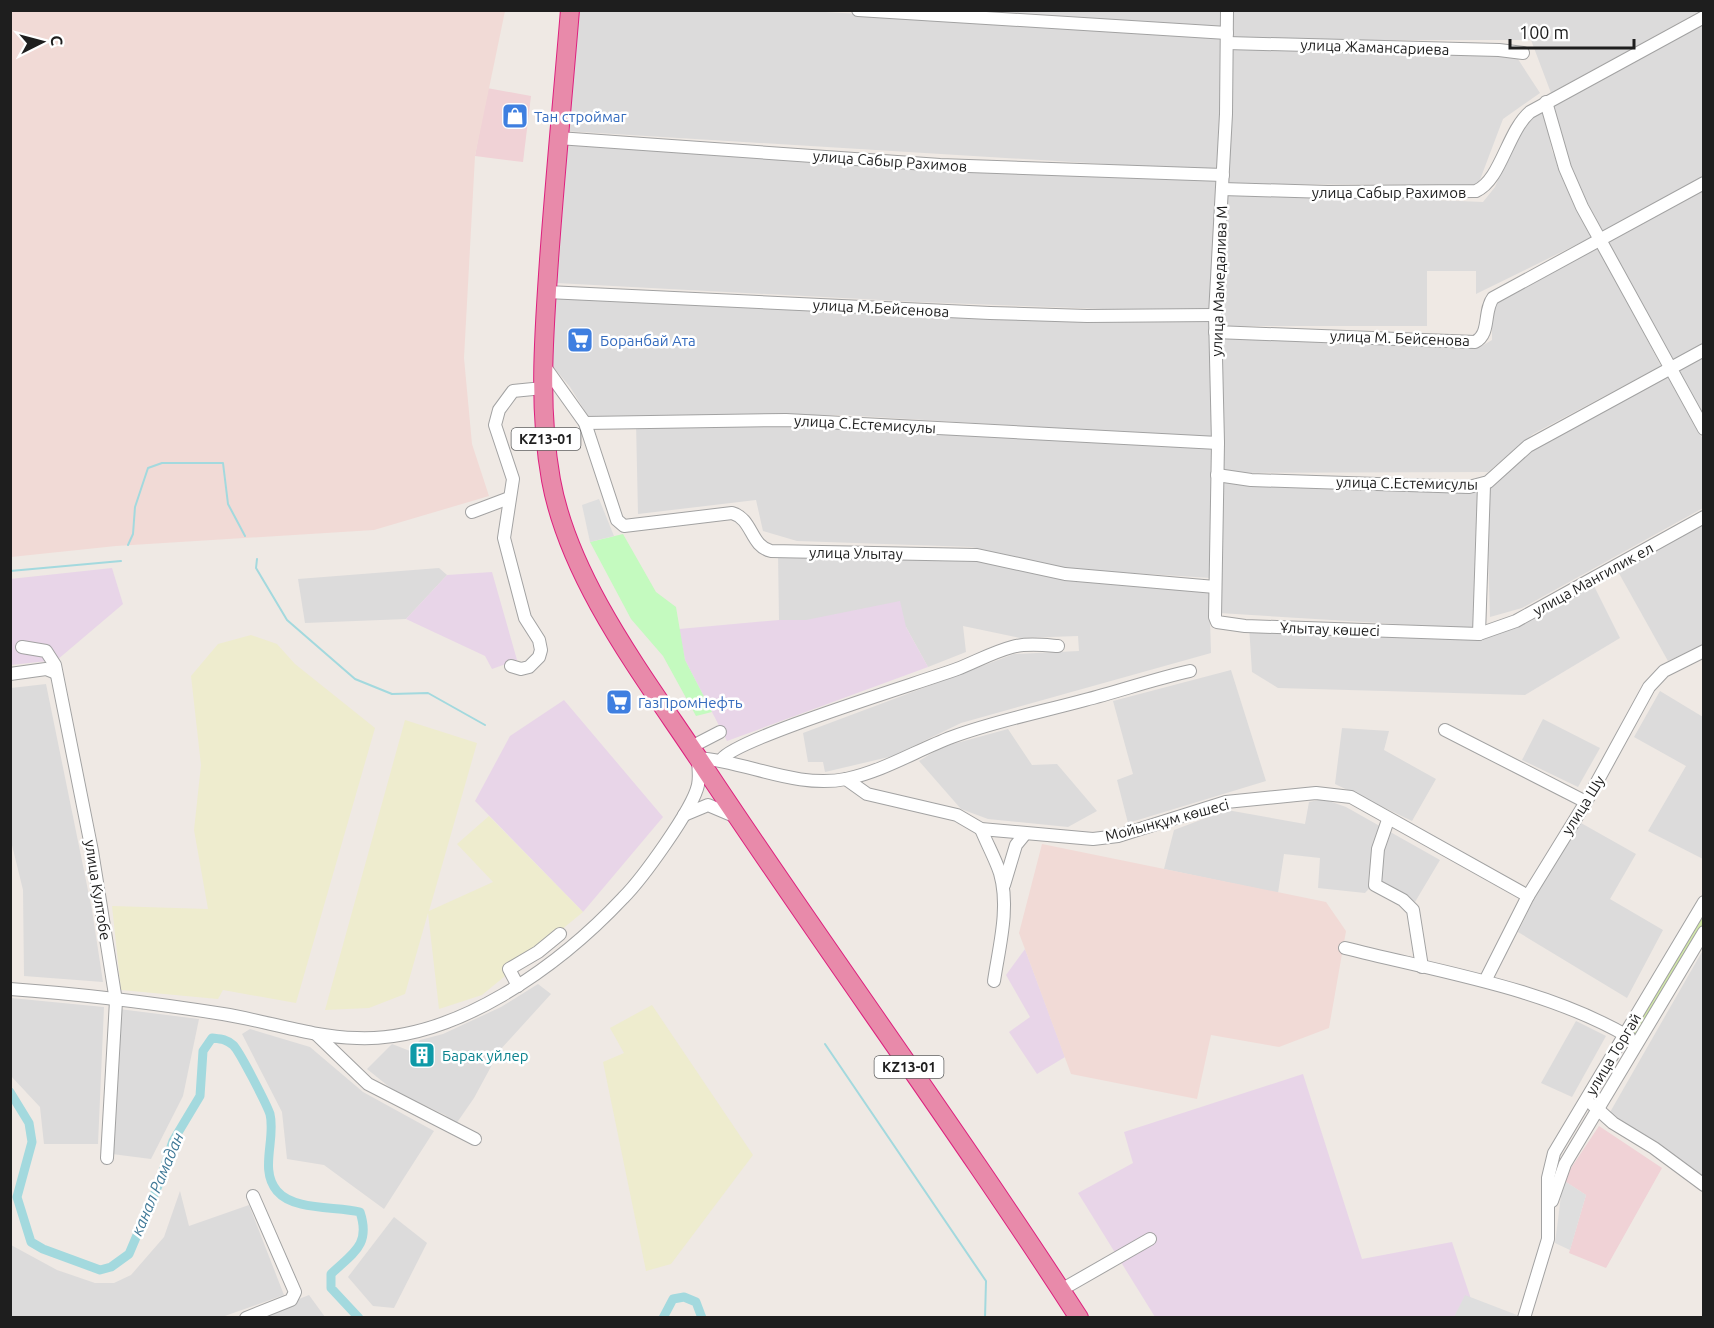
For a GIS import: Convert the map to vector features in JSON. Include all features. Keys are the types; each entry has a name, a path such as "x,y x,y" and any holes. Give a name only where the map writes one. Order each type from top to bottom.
{"highway":[{"name":"KZ13-01","path":"570,10 558,138 543,388 544,426 551,481 564,528 577,563 603,613 738,818 1079,1317"}],"street":[{"name":"улица Жамансариева","path":"858,10 1227,38 1523,53"},
{"name":"улица Мамедалива М","path":"1215,587 1218,442 1215,315 1223,175 1227,10"},
{"name":"улица Сабыр Рахимов","path":"1222,189 1339,192 1476,191 1488,183 1517,126 1530,112 1704,17"},
{"path":"1546,102 1566,168 1600,241 1704,429"},
{"name":"улица Сабыр Рахимов","path":"558,138 961,166 1223,175"},
{"name":"улица М. Бейсенова","path":"1215,332 1475,342 1484,333 1487,307 1493,298 1704,183"},
{"name":"улица М.Бейсенова","path":"547,292 1000,313 1088,316 1215,315"},
{"name":"улица С.Естемисулы","path":"1216,475 1251,480 1469,487 1484,485 1528,446 1704,350"},
{"path":"543,364 585,423"},
{"path":"512,666 521,669 529,667 539,657 541,650 539,640 525,618 504,538 512,472 501,448 495,425 505,396 513,391 543,388"},
{"name":"улица С.Естемисулы","path":"585,423 786,420 1218,442"},
{"name":"улица Улытау","path":"585,423 617,520 624,526 732,513 743,518 759,544 771,551 977,555 1065,574 1215,587"},
{"path":"1479,634 1484,485"},
{"path":"472,512 509,498"},
{"name":"улица Мангилик ел","path":"1479,634 1510,624 1704,517"},
{"name":"Ұлытау көшесі","path":"1215,587 1215,617 1217,622 1224,625 1479,634"},
{"path":"722,759 727,753 769,735 958,669 1008,648 1058,646"},
{"name":"улица Култобе","path":"22,647 46,651 51,657 92,851 116,1001 107,1158"},
{"name":"улица Шу","path":"1485,981 1528,896 1586,802 1657,677 1704,651"},
{"path":"10,674 46,669 56,673"},
{"path":"846,779 905,758 955,736 1116,692 1144,681 1190,671"},
{"path":"1445,730 1586,802"},
{"path":"10,989 222,1014 316,1034 358,1038 417,1030 491,1003 518,986 609,914 639,879 681,818 698,784 695,752 720,732"},
{"name":"Мойынқұм көшесі","path":"695,752 777,776 846,779 867,794 957,815 981,829 1025,834 1104,839 1226,802 1316,793 1351,798 1528,896"},
{"path":"681,818 708,805 738,818"},
{"path":"1388,820 1378,849 1375,885 1403,900 1413,910 1422,967"},
{"path":"981,829 997,865 1003,889"},
{"path":"994,981 1001,936 1003,889 1016,845 1025,834"},
{"name":"улица Торгай","path":"1550,1214 1547,1192 1551,1162 1624,1034 1704,902"},
{"name":"улица Торгай","path":"1524,1317 1545,1253 1550,1214 1560,1175 1704,932"},
{"path":"518,986 509,969 538,952 560,934"},
{"path":"1345,948 1485,981 1583,1014 1638,1042"},
{"path":"316,1034 368,1084 475,1139"},
{"path":"1586,1100 1613,1123 1654,1148 1703,1183"},
{"path":"246,1317 291,1300 295,1292 253,1196"},
{"path":"1061,1290 1150,1239"}],"shaded area":[{"path":"10,11 505,11 475,156 464,358 472,444 489,496 374,530 116,546 11,557"},
{"path":"574,11 808,11 1222,35 1219,171 565,131"},
{"path":"960,11 1221,11 1221,26"},
{"path":"1228,11 1700,11 1551,93 1531,40 1228,40"},
{"path":"1703,21 1703,177 1598,236 1575,181 1548,101"},
{"path":"1230,46 1514,53 1540,93 1503,119 1478,185 1225,184"},
{"name":"Тан строймаг","path":"487,88 531,96 523,162 475,156"},
{"path":"1543,109 1552,151 1592,237 1476,294 1476,271 1427,271 1427,326 1217,326 1223,191 1483,202 1495,187 1521,124"},
{"path":"565,140 1217,175 1212,313 919,302 556,283 564,195"},
{"path":"1703,182 1703,344 1668,364 1602,240"},
{"path":"1596,242 1661,366 1533,434 1488,472 1218,473 1217,333 1480,347 1492,340 1492,316 1496,296"},
{"path":"555,296 1212,317 1214,438 843,415 588,416 570,387 550,363"},
{"path":"1703,352 1703,425 1674,369"},
{"path":"1666,373 1703,439 1703,508 1522,608 1490,617 1486,486 1531,445"},
{"path":"809,421 1212,443 1211,578 1068,569 972,547 797,541 763,531 756,500 638,514 636,422"},
{"path":"1219,478 1479,488 1478,629 1219,613"},
{"path":"599,499 614,536 590,542 582,505"},
{"path":"1703,519 1703,645 1668,661 1616,568"},
{"path":"778,553 951,556 1028,568 1209,585 1211,653 961,723 893,756 825,772 823,762 808,762 803,733 1014,654 1079,651 1078,636 1020,638 963,626 966,652 928,667 906,627 779,620"},
{"path":"112,568 123,604 57,660 11,665 10,579"},
{"path":"439,568 447,575 406,619 305,623 298,579"},
{"path":"492,572 517,660 492,669 485,656 406,619 447,575"},
{"path":"1594,586 1620,638 1525,695 1278,688 1252,672 1249,626 1482,638"},
{"path":"900,601 906,627 928,667 727,741 685,660 679,629 779,620 806,620"},
{"path":"251,635 277,644 295,664 375,728 296,1003 223,990 218,999 121,990 112,906 208,909 194,830 201,765 191,676 218,644"},
{"path":"1231,670 1266,781 1128,823 1117,780 1133,774 1113,701"},
{"path":"46,684 92,910 103,982 24,976 23,890 11,841 11,688"},
{"path":"1660,691 1703,717 1703,859 1648,831 1686,766 1634,737"},
{"path":"564,700 663,817 583,912 475,801 510,736"},
{"path":"1543,719 1600,748 1578,787 1522,760"},
{"path":"405,720 477,743 429,911 493,882 457,844 489,816 583,912 482,995 439,1009 428,913 405,994 369,1008 325,1010"},
{"path":"1342,728 1389,731 1384,750 1436,779 1412,821 1335,784"},
{"path":"1008,729 1032,765 1057,764 1097,811 1068,827 988,819 961,809 919,761 942,747"},
{"path":"1323,799 1346,807 1440,860 1415,902 1375,882 1365,893 1318,888 1320,858 1284,854 1278,893 1164,869 1174,830 1227,810 1305,824 1309,802"},
{"path":"1581,823 1636,854 1610,899 1663,930 1627,998 1518,932 1544,879"},
{"path":"1042,844 1326,902 1346,931 1329,1028 1279,1047 1211,1035 1197,1099 1071,1074 1019,933"},
{"path":"1025,949 1065,1057 1037,1074 1009,1032 1030,1017 1006,975"},
{"path":"1703,950 1703,1182 1609,1114"},
{"path":"538,984 551,994 500,1050 474,1098 456,1124 445,1115 393,1090 367,1069 392,1044 410,1051 420,1040 443,1034 501,1007"},
{"path":"11,998 104,1007 98,1144 44,1144 40,1107 11,1076"},
{"path":"652,1005 753,1155 671,1264 646,1271 603,1062 624,1053 610,1028"},
{"path":"119,1009 199,1019 183,1096 151,1159 112,1154"},
{"path":"1576,1021 1606,1036 1572,1097 1541,1083"},
{"path":"250,1029 310,1047 363,1092 434,1131 384,1209 324,1165 287,1159 282,1112 242,1034"},
{"path":"1303,1074 1362,1259 1452,1242 1471,1299 1461,1317 1155,1317 1078,1193 1133,1163 1124,1132"},
{"path":"1599,1126 1662,1168 1606,1268 1569,1253 1586,1195 1563,1180"},
{"path":"1563,1180 1586,1195 1570,1250 1555,1243"},
{"path":"180,1191 189,1226 249,1205 284,1295 222,1317 11,1317 11,1245 57,1270 95,1283 114,1283 131,1275 164,1237"},
{"path":"394,1217 427,1243 394,1308 373,1306 348,1277"},
{"path":"309,1295 325,1317 251,1318"},
{"path":"1465,1295 1517,1315 1516,1317 1454,1317"}],"green space":[{"path":"623,534 656,592 676,607 685,660 712,712 696,716 663,656 631,619 590,542"},
{"path":"1703,911 1703,926 1637,1036 1630,1031"}],"waterway":[{"path":"128,545 133,534 135,507 148,468 162,463 223,463 228,504 245,536"},
{"path":"257,559 256,568 287,620 355,679 392,694 428,693 485,725"},
{"path":"10,571 121,561"},
{"name":"канал Рамадан","path":"10,1092 29,1123 32,1142 17,1197 31,1242 43,1249 100,1270 111,1267 129,1254 160,1181 173,1141 200,1096 203,1051 212,1038 230,1043 247,1067 270,1114 268,1164 269,1174 277,1191 284,1197 304,1205 360,1212 363,1233 358,1248 331,1274 331,1288 359,1318"},
{"path":"825,1044 986,1281 985,1318"},
{"name":"канал Рамадан","path":"663,1318 673,1299 684,1297 696,1302 702,1318"}],"place":[{"name":"Тан строймаг","path":"515,116"},
{"name":"Боранбай Ата","path":"580,340"},
{"name":"ГазПромНефть","path":"619,702"},
{"name":"Барак уйлер","path":"422,1055"}]}
